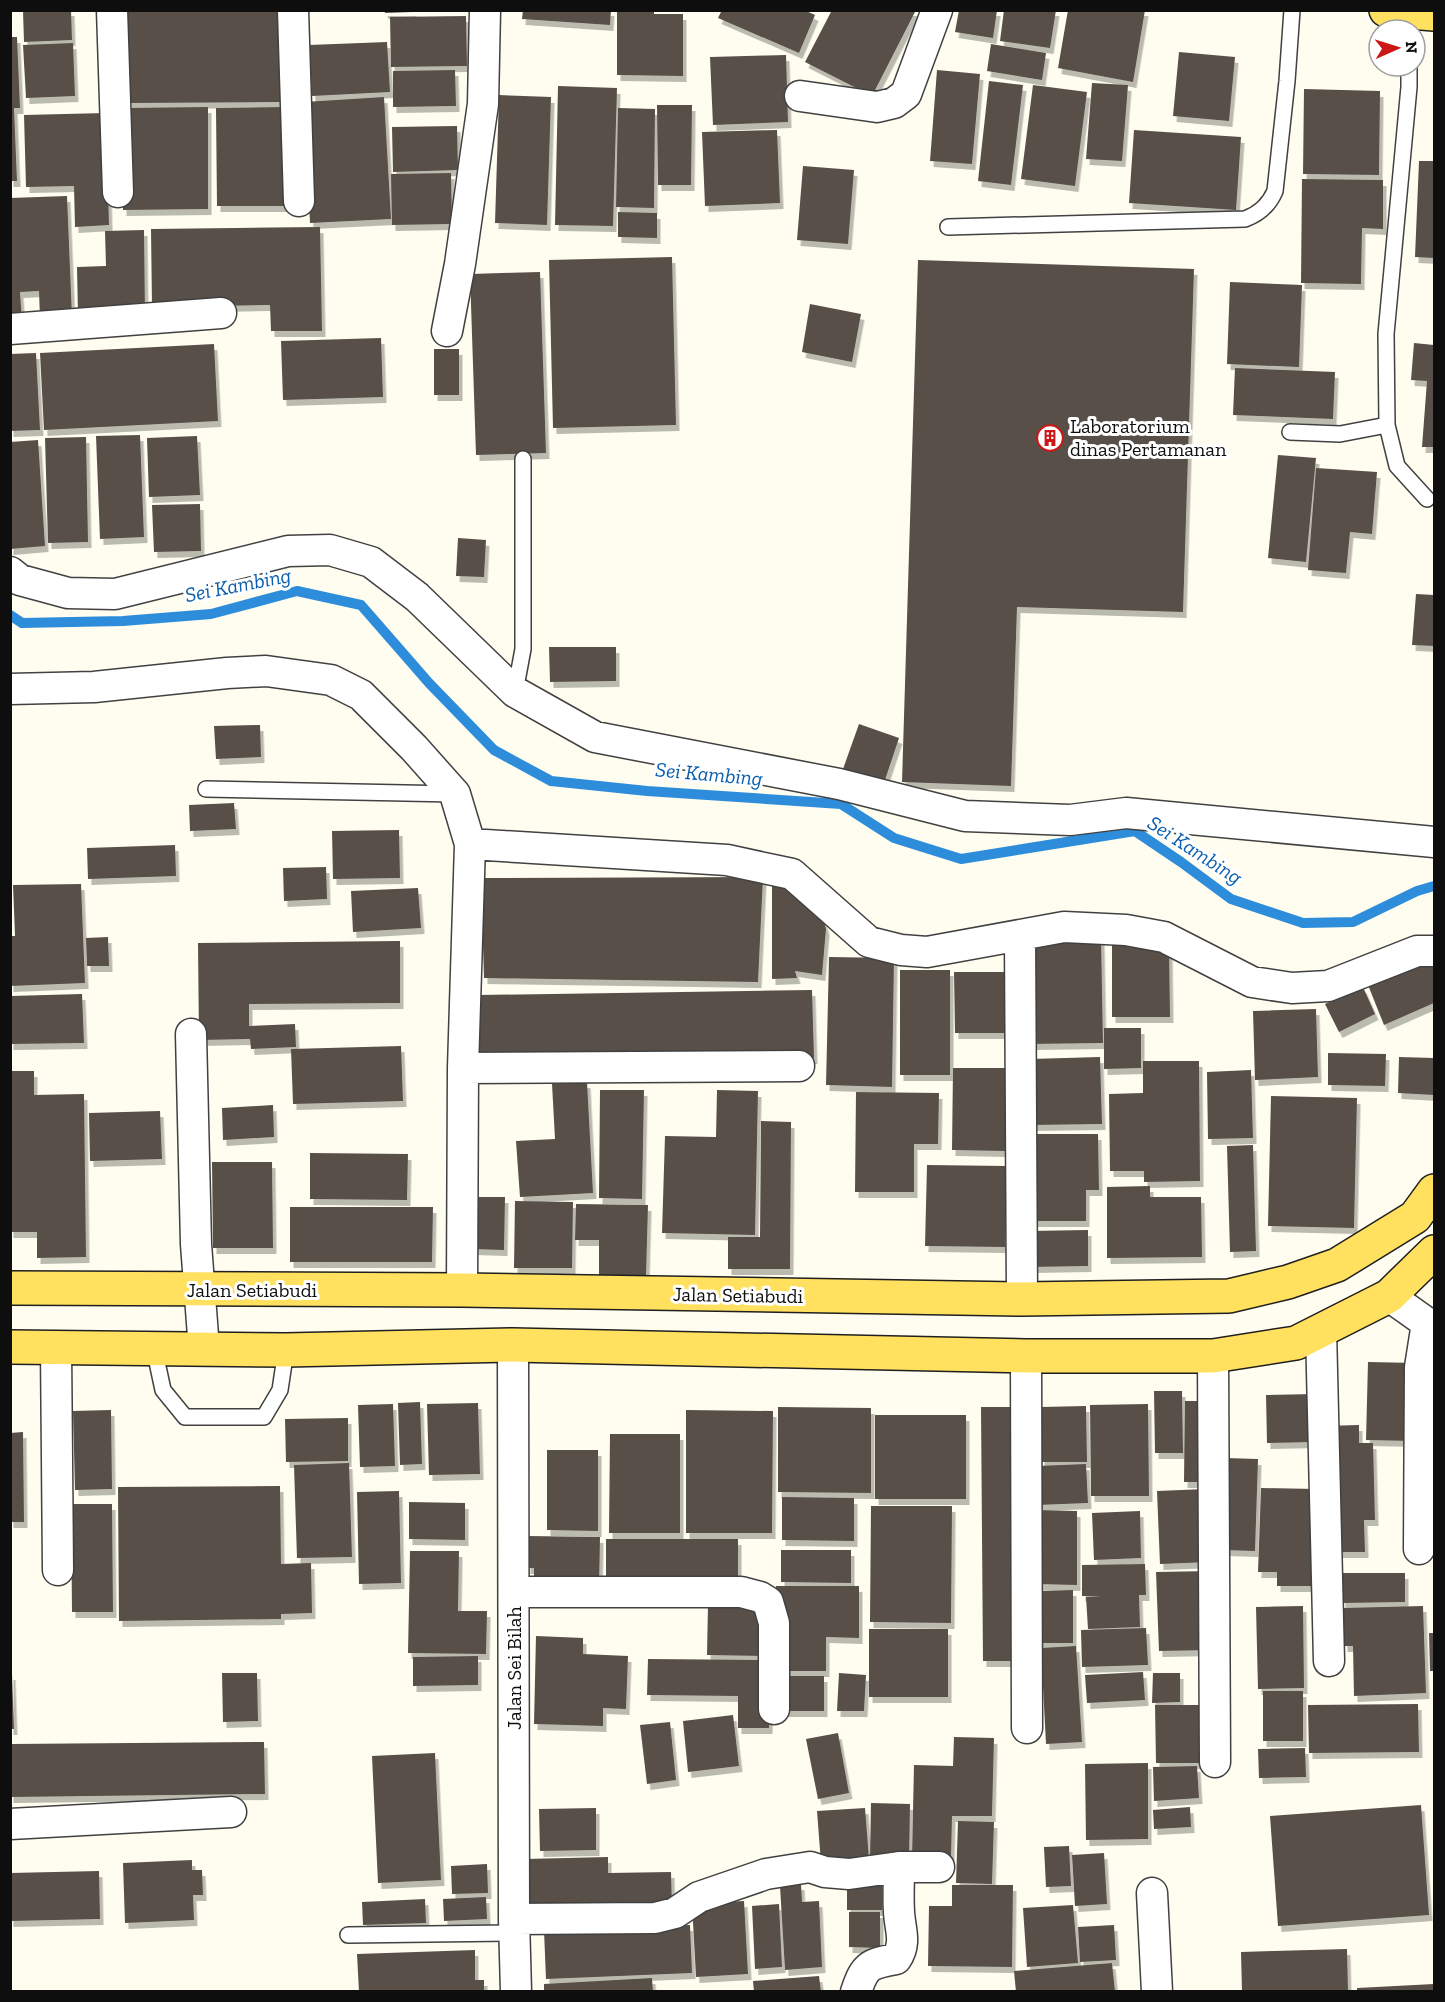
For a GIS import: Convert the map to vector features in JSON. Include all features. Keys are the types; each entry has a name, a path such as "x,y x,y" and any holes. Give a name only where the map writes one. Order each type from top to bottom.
{"main road":[{"name":"Jalan Setiabudi","path":"10,1288 462,1290 1022,1299 1229,1296 1288,1282 1337,1265 1415,1217 1434,1191"},
{"path":"10,1347 286,1350 513,1345 1026,1356 1213,1356 1296,1343 1389,1296 1434,1252"}],"street":[{"path":"112,10 118,192"},
{"path":"293,10 299,201"},
{"path":"447,331 460,264 483,104 485,10"},
{"path":"800,96 877,106 894,103 906,94 937,10"},
{"path":"10,329 221,313"},
{"path":"10,572 20,580 68,593 115,594 288,551 330,550 370,562 417,597 515,692 595,737 838,784 965,816 1070,820 1126,813 1434,842"},
{"path":"10,689 94,687 266,671 331,680 361,695 414,748 455,794 470,844 463,1068 462,1290"},
{"path":"470,844 727,860 792,874 869,942 901,950 927,952 1064,927 1126,930 1164,937 1252,982 1292,988 1328,986 1417,951 1434,951"},
{"path":"1020,936 1022,1299"},
{"path":"191,1034 198,1290 204,1349"},
{"path":"463,1068 798,1066"},
{"path":"1389,1296 1431,1323 1420,1367 1419,1550"},
{"path":"1321,1330 1329,1661"},
{"name":"Jalan Sei Bilah","path":"513,1345 516,1992"},
{"path":"56,1348 58,1570"},
{"path":"1026,1356 1027,1728"},
{"path":"1213,1356 1215,1762"},
{"path":"513,1592 741,1592 760,1597 768,1602 774,1623 774,1709"},
{"path":"10,1824 231,1812"},
{"path":"514,1926 655,1918 675,1913 699,1897 766,1874 810,1867 825,1872 849,1874 899,1867 939,1868"},
{"path":"856,1992 862,1972 876,1963 896,1959 902,1950 899,1867"},
{"path":"1152,1893 1157,1992"}],"lane":[{"path":"948,227 1245,219 1254,216 1271,202 1275,191 1292,10"},
{"path":"1409,78 1386,334 1387,425 1397,466 1426,499"},
{"path":"1290,432 1340,434 1387,425"},
{"path":"515,692 523,649 523,459"},
{"path":"206,789 455,794"},
{"path":"154,1348 163,1390 185,1417 264,1417 280,1390 286,1350"},
{"path":"348,1935 514,1926"}],"building":[{"path":"71,10 72,40 24,42 23,11"},
{"path":"279,10 280,102 128,103 127,12"},
{"path":"384,10 413,10 413,12 385,13"},
{"path":"523,10 611,10 610,25 522,19"},
{"path":"617,10 654,10 654,14 683,14 683,76 617,75"},
{"path":"722,10 804,10 815,15 799,53 718,18"},
{"path":"832,10 916,10 872,96 805,62"},
{"path":"959,10 997,10 993,38 955,32"},
{"path":"1004,10 1056,10 1050,48 1000,41"},
{"path":"1068,10 1145,10 1133,82 1058,68"},
{"path":"466,16 467,66 391,67 390,17"},
{"path":"10,37 17,37 20,108 14,108 17,181 10,181"},
{"path":"387,42 390,92 312,96 309,45"},
{"path":"73,43 75,96 26,98 23,45"},
{"path":"991,44 1046,53 1042,80 987,71"},
{"path":"1179,52 1235,57 1229,121 1173,116"},
{"path":"786,55 788,122 713,125 710,57"},
{"path":"455,70 456,106 393,107 393,71"},
{"path":"937,70 980,74 972,164 930,161"},
{"path":"989,81 1023,85 1011,185 978,181"},
{"path":"1092,83 1128,85 1122,161 1086,159"},
{"path":"1033,85 1087,92 1075,186 1021,179"},
{"path":"558,86 617,88 613,226 555,225"},
{"path":"1304,89 1380,91 1379,175 1303,174"},
{"path":"499,95 551,97 547,225 495,223"},
{"path":"384,97 391,219 310,223 304,102"},
{"path":"657,105 692,105 691,185 658,185"},
{"path":"208,107 208,209 123,210 122,108"},
{"path":"285,107 285,206 217,206 216,108"},
{"path":"618,108 655,109 654,208 616,207"},
{"path":"106,113 109,225 75,227 74,186 26,187 24,115"},
{"path":"457,126 458,170 393,172 392,127"},
{"path":"777,130 780,203 705,206 702,132"},
{"path":"1134,130 1241,137 1236,210 1129,203"},
{"path":"1419,161 1434,161 1434,258 1415,257"},
{"path":"803,166 854,170 848,244 797,240"},
{"path":"451,173 452,224 392,225 391,174"},
{"path":"1302,179 1383,180 1383,229 1362,228 1361,284 1301,283"},
{"path":"67,196 72,317 40,318 39,291 20,292 22,322 10,322 10,198"},
{"path":"618,212 657,213 657,238 618,237"},
{"path":"320,227 322,331 271,331 270,305 152,307 151,229"},
{"path":"144,230 145,315 78,316 77,267 106,266 105,231"},
{"path":"672,257 676,425 553,428 549,260"},
{"name":"Laboratorium dinas Pertamanan","path":"918,260 1194,269 1183,612 1017,607 1011,786 902,782"},
{"path":"540,272 546,453 476,455 470,274"},
{"path":"1230,282 1302,285 1299,367 1227,364"},
{"path":"810,304 861,314 852,362 802,352"},
{"path":"381,338 383,397 283,400 281,341"},
{"path":"1414,343 1434,345 1434,447 1422,447 1427,381 1411,380"},
{"path":"214,344 218,421 44,430 40,353"},
{"path":"434,349 459,349 459,395 434,395"},
{"path":"36,353 40,430 10,431 10,354"},
{"path":"1235,368 1335,372 1333,419 1233,415"},
{"path":"140,435 144,537 100,539 96,436"},
{"path":"197,436 200,495 149,497 147,438"},
{"path":"86,437 88,542 48,543 45,438"},
{"path":"38,440 45,546 10,549 10,442"},
{"path":"1278,455 1316,458 1306,562 1268,558"},
{"path":"1316,468 1377,472 1372,534 1350,532 1346,573 1308,570"},
{"path":"200,504 201,551 154,552 152,505"},
{"path":"458,538 486,540 484,577 456,576"},
{"path":"1416,594 1434,595 1434,646 1412,645"},
{"path":"549,647 616,647 616,681 550,682"},
{"path":"859,724 899,738 884,783 843,769"},
{"path":"260,725 261,757 216,759 214,726"},
{"path":"234,803 236,829 190,831 189,805"},
{"path":"399,830 400,878 333,879 332,831"},
{"path":"175,845 176,876 88,879 87,848"},
{"path":"326,867 327,899 284,901 283,868"},
{"path":"763,877 758,982 484,978 481,878"},
{"path":"81,884 85,983 10,986 10,936 15,936 13,885"},
{"path":"772,886 801,892 822,916 826,929 822,975 795,971 797,978 772,979"},
{"path":"418,888 421,928 353,932 351,891"},
{"path":"108,937 109,966 87,966 86,938"},
{"path":"1101,937 1103,1043 1029,1044 1027,938"},
{"path":"400,941 400,1003 249,1004 249,1026 295,1024 296,1047 251,1049 250,1039 199,1040 198,943"},
{"path":"1112,945 1169,945 1170,1017 1112,1017"},
{"path":"1434,955 1434,1003 1384,1025 1368,985"},
{"path":"829,957 894,958 892,1087 826,1085"},
{"path":"900,970 950,970 950,1075 900,1075"},
{"path":"954,972 1013,972 1013,1033 955,1033"},
{"path":"1363,987 1375,1014 1339,1032 1325,1004"},
{"path":"812,990 814,1058 479,1057 478,995"},
{"path":"82,994 84,1043 10,1044 10,996"},
{"path":"1316,1009 1318,1077 1255,1080 1253,1011"},
{"path":"1104,1028 1141,1028 1141,1068 1104,1069"},
{"path":"401,1046 403,1101 293,1104 291,1049"},
{"path":"1328,1053 1386,1054 1385,1086 1328,1085"},
{"path":"1100,1057 1102,1124 1030,1125 1030,1059"},
{"path":"1399,1057 1434,1058 1434,1095 1398,1093"},
{"path":"1143,1061 1199,1061 1200,1181 1144,1182 1144,1171 1110,1171 1109,1094 1143,1093"},
{"path":"953,1068 1006,1068 1005,1151 952,1150"},
{"path":"1251,1070 1253,1138 1208,1139 1207,1072"},
{"path":"10,1071 34,1071 34,1095 84,1094 86,1257 37,1258 37,1232 10,1232"},
{"path":"587,1082 593,1193 520,1197 516,1141 555,1139 552,1084"},
{"path":"600,1090 644,1090 642,1199 599,1198"},
{"path":"717,1090 758,1091 755,1235 662,1233 665,1136 716,1137"},
{"path":"856,1092 939,1093 938,1144 914,1144 914,1192 855,1192"},
{"path":"1271,1096 1357,1098 1354,1228 1268,1226"},
{"path":"273,1105 274,1137 223,1140 222,1108"},
{"path":"160,1111 162,1159 90,1161 89,1113"},
{"path":"761,1121 791,1122 790,1269 728,1269 728,1237 760,1237"},
{"path":"1026,1134 1098,1134 1099,1190 1086,1190 1086,1221 1028,1221"},
{"path":"1253,1145 1256,1251 1230,1252 1227,1146"},
{"path":"310,1153 408,1154 407,1200 310,1199"},
{"path":"212,1162 272,1162 273,1248 213,1248"},
{"path":"927,1165 1006,1166 1005,1247 925,1246"},
{"path":"1150,1186 1150,1197 1201,1197 1202,1257 1107,1258 1107,1187"},
{"path":"472,1197 505,1197 504,1250 471,1249"},
{"path":"515,1201 573,1202 572,1268 514,1268"},
{"path":"576,1204 648,1205 646,1276 599,1275 599,1240 575,1240"},
{"path":"290,1207 433,1207 432,1262 290,1262"},
{"path":"1088,1230 1088,1266 1029,1267 1029,1231"},
{"path":"1368,1362 1416,1363 1414,1441 1366,1440"},
{"path":"1154,1391 1182,1391 1183,1453 1155,1453"},
{"path":"1315,1394 1316,1442 1267,1443 1266,1395"},
{"path":"1185,1401 1210,1401 1209,1482 1184,1482"},
{"path":"420,1402 422,1464 400,1465 398,1403"},
{"path":"478,1403 480,1474 429,1475 427,1404"},
{"path":"393,1404 395,1466 360,1467 358,1405"},
{"path":"1148,1404 1149,1496 1091,1496 1090,1405"},
{"path":"1086,1406 1087,1462 1041,1462 1041,1407"},
{"path":"778,1407 871,1408 871,1493 778,1492"},
{"path":"981,1407 1018,1407 1020,1661 983,1661"},
{"path":"111,1410 112,1489 75,1490 73,1411"},
{"path":"686,1410 773,1411 772,1533 686,1533"},
{"path":"875,1415 966,1415 966,1499 875,1499"},
{"path":"348,1418 348,1461 286,1462 285,1419"},
{"path":"1359,1425 1359,1443 1373,1443 1375,1520 1364,1520 1365,1552 1339,1552 1325,1426"},
{"path":"23,1432 24,1522 10,1522 10,1433"},
{"path":"610,1434 680,1434 680,1533 609,1533"},
{"path":"547,1450 598,1450 598,1531 547,1530"},
{"path":"1225,1458 1258,1459 1255,1551 1222,1550"},
{"path":"349,1463 352,1557 297,1558 294,1465"},
{"path":"1086,1464 1088,1503 1037,1505 1036,1466"},
{"path":"280,1486 281,1564 311,1563 312,1613 281,1614 281,1619 119,1621 118,1487"},
{"path":"1261,1488 1316,1489 1313,1586 1277,1586 1277,1572 1258,1572"},
{"path":"1206,1489 1210,1562 1160,1564 1157,1491"},
{"path":"399,1491 401,1583 359,1584 357,1492"},
{"path":"782,1497 854,1498 854,1541 782,1540"},
{"path":"409,1502 465,1503 465,1540 409,1539"},
{"path":"71,1504 112,1504 113,1612 72,1612"},
{"path":"871,1506 952,1506 951,1623 870,1622"},
{"path":"1037,1510 1077,1511 1077,1585 1036,1584"},
{"path":"1140,1511 1141,1558 1094,1560 1092,1513"},
{"path":"527,1536 600,1537 599,1588 534,1588 534,1568 527,1568"},
{"path":"606,1539 738,1539 738,1591 606,1590"},
{"path":"781,1550 851,1550 851,1583 781,1582"},
{"path":"410,1551 459,1551 458,1611 487,1611 486,1654 408,1653"},
{"path":"1145,1564 1146,1595 1139,1595 1140,1627 1088,1629 1086,1597 1101,1596 1082,1596 1082,1565"},
{"path":"1211,1571 1212,1650 1159,1651 1156,1572"},
{"path":"1341,1573 1405,1573 1405,1602 1342,1603"},
{"path":"776,1586 859,1586 859,1638 826,1637 826,1671 776,1671"},
{"path":"1073,1590 1073,1643 1036,1643 1036,1591"},
{"path":"708,1605 768,1605 768,1656 707,1655"},
{"path":"1303,1606 1304,1688 1258,1689 1256,1607"},
{"path":"1423,1606 1426,1693 1354,1696 1353,1646 1344,1646 1343,1608"},
{"path":"1146,1628 1148,1665 1082,1667 1081,1630"},
{"path":"869,1629 948,1629 948,1697 869,1697"},
{"path":"1429,1633 1434,1633 1434,1671 1430,1671"},
{"path":"536,1636 583,1638 583,1654 628,1656 626,1709 603,1708 603,1726 534,1724"},
{"path":"1076,1646 1082,1742 1046,1744 1041,1648"},
{"path":"478,1656 478,1685 413,1686 413,1657"},
{"path":"648,1659 770,1660 769,1728 738,1728 738,1696 647,1695"},
{"path":"1143,1672 1145,1700 1087,1703 1085,1675"},
{"path":"222,1673 257,1673 258,1721 223,1722"},
{"path":"839,1673 866,1675 864,1711 837,1711"},
{"path":"1153,1673 1180,1673 1180,1702 1152,1703"},
{"path":"10,1674 12,1674 14,1729 10,1729"},
{"path":"783,1676 824,1676 824,1711 783,1711"},
{"path":"1263,1691 1303,1691 1303,1741 1263,1741"},
{"path":"1418,1704 1419,1752 1309,1753 1308,1705"},
{"path":"1155,1705 1200,1705 1200,1763 1156,1763"},
{"path":"733,1715 739,1766 688,1772 683,1721"},
{"path":"670,1722 676,1780 647,1784 640,1725"},
{"path":"838,1733 849,1793 818,1799 806,1739"},
{"path":"954,1737 994,1738 992,1816 952,1816 951,1858 912,1858 914,1765 953,1766"},
{"path":"264,1742 265,1794 10,1797 10,1744"},
{"path":"1305,1748 1306,1777 1259,1778 1258,1749"},
{"path":"435,1753 441,1880 378,1883 372,1756"},
{"path":"1148,1763 1148,1839 1086,1840 1085,1764"},
{"path":"1197,1766 1199,1798 1154,1801 1153,1767"},
{"path":"871,1803 910,1804 909,1861 870,1860"},
{"path":"1421,1805 1429,1915 1278,1926 1270,1816"},
{"path":"1190,1807 1191,1827 1154,1829 1153,1810"},
{"path":"596,1808 596,1850 540,1851 539,1809"},
{"path":"865,1808 869,1859 821,1863 817,1811"},
{"path":"958,1821 994,1822 992,1884 956,1883"},
{"path":"1069,1846 1071,1886 1046,1887 1044,1847"},
{"path":"1104,1853 1107,1904 1075,1906 1072,1855"},
{"path":"608,1857 608,1873 671,1872 672,1910 526,1913 525,1859"},
{"path":"192,1860 192,1870 202,1870 203,1895 193,1895 194,1920 125,1923 123,1863"},
{"path":"487,1864 488,1893 452,1894 451,1866"},
{"path":"99,1871 100,1919 10,1921 10,1873"},
{"path":"847,1880 882,1880 882,1910 847,1910"},
{"path":"801,1884 802,1902 819,1901 822,1967 785,1970 780,1886"},
{"path":"952,1885 1013,1885 1012,1967 928,1966 929,1906 952,1906"},
{"path":"486,1897 487,1919 444,1921 443,1899"},
{"path":"425,1899 426,1923 363,1925 362,1902"},
{"path":"744,1901 748,1974 696,1977 692,1904"},
{"path":"779,1904 782,1967 755,1969 752,1906"},
{"path":"1073,1905 1078,1963 1027,1967 1023,1908"},
{"path":"849,1912 880,1912 880,1948 849,1947"},
{"path":"690,1925 692,1973 546,1979 544,1931"},
{"path":"1114,1925 1116,1960 1080,1962 1078,1927"},
{"path":"1347,1949 1348,1992 1242,1992 1241,1952"},
{"path":"475,1950 475,1980 484,1980 484,1992 359,1992 357,1954"},
{"path":"1112,1963 1115,1992 1016,1992 1014,1971"},
{"path":"819,1976 821,1992 754,1992 753,1981"},
{"path":"652,1978 653,1992 544,1992 544,1984"},
{"path":"1434,1984 1434,1992 1357,1992 1357,1988"}],"waterway":[{"name":"Sei Kambing","path":"10,615 22,623 123,621 211,614 297,591 361,605 429,683 494,750 551,781 647,791 841,804 894,838 961,859 1135,831 1231,899 1303,923 1353,922 1417,891 1434,886"}],"place":[{"name":"Laboratorium dinas Pertamanan","path":"1050,438"}]}
